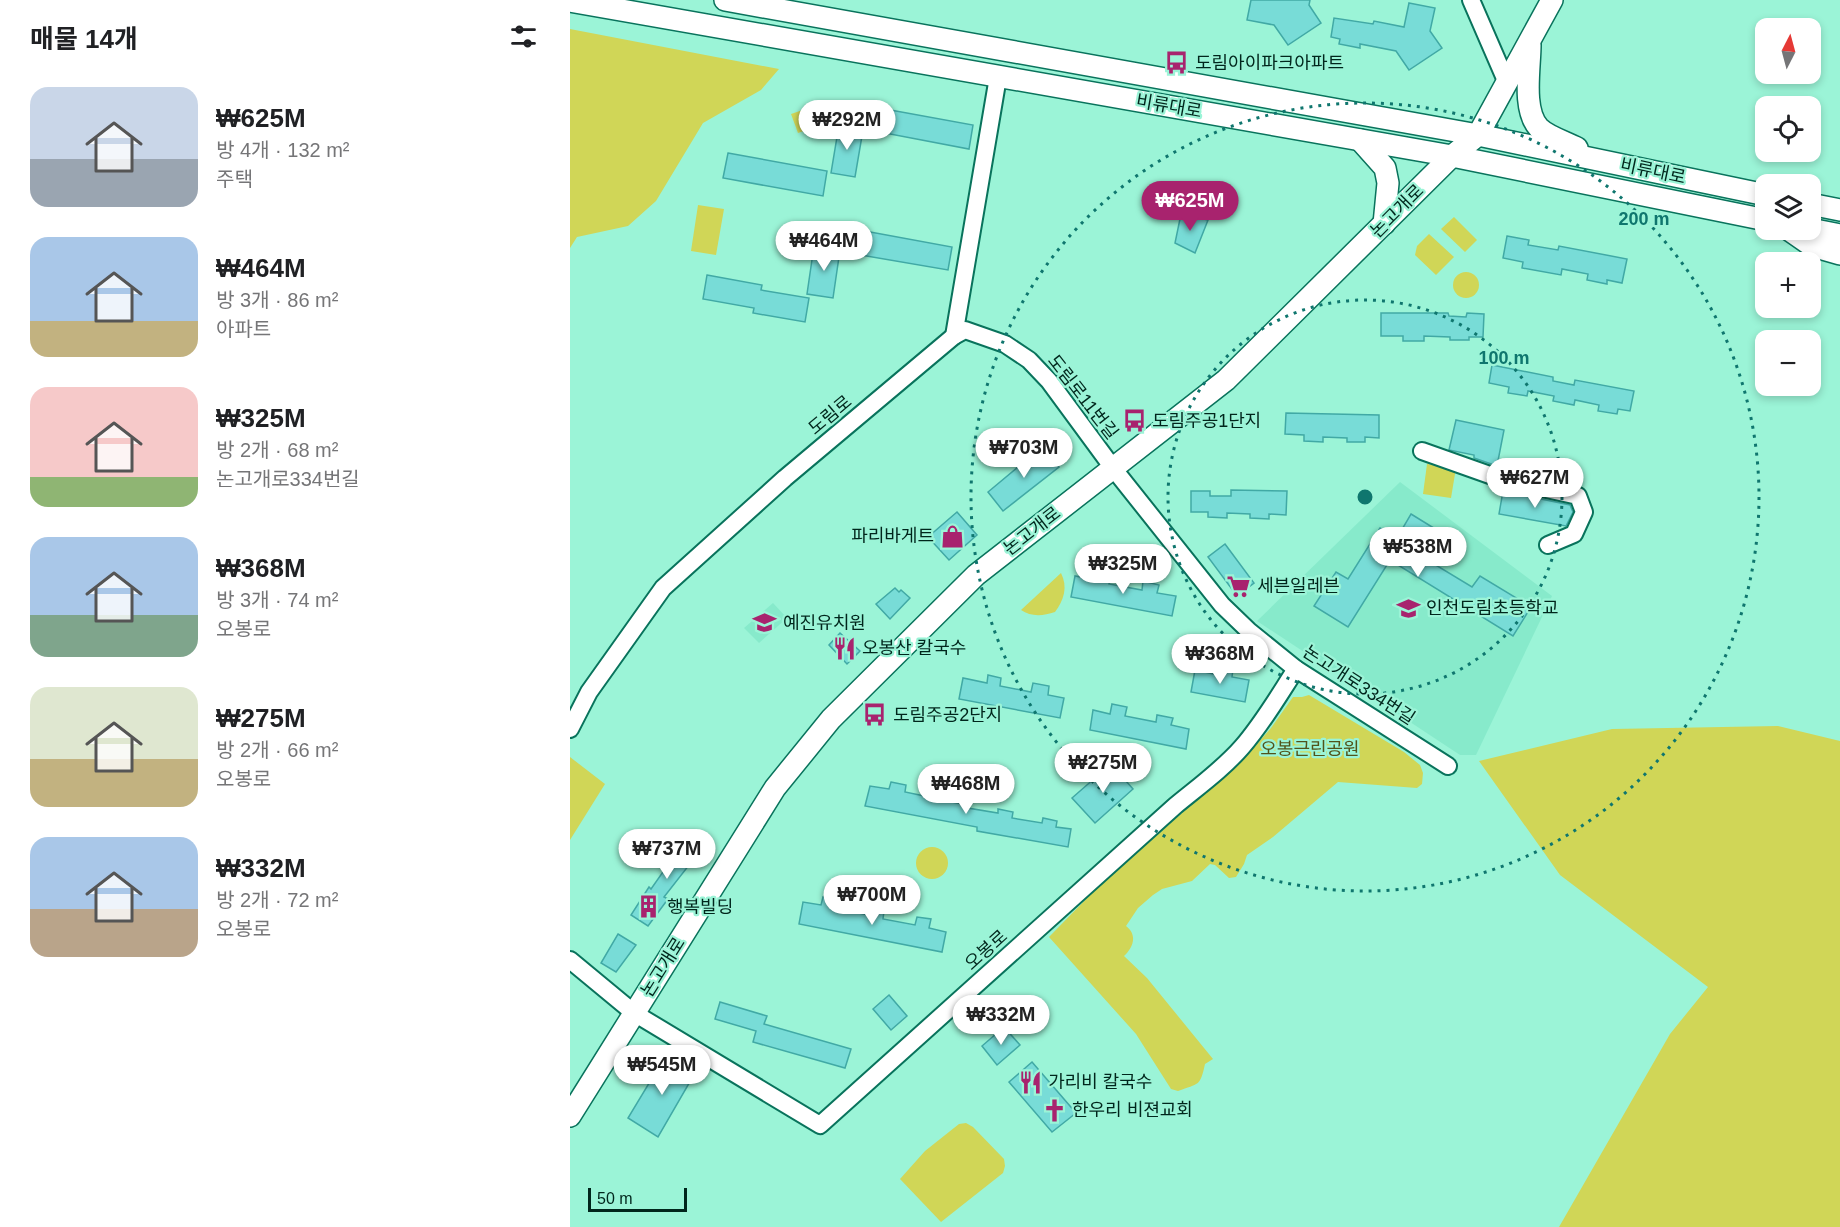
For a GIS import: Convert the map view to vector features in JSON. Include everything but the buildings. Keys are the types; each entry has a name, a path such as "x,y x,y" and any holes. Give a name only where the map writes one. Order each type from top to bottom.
{"main road":[{"name":"비류대로","path":"725,0 1478,135 1755,193"},
{"name":"논고개로","path":"570,1116 776,788 831,719 976,575 1226,380 1452,156 1478,135 1552,0"},
{"name":"비류대로","path":"570,1 1452,156 1755,218"},
{"path":"1531,40 1529,100 1531,115 1540,129 1598,160"},
{"path":"1360,140 1385,168 1388,183 1384,224"},
{"path":"1821,206 1840,210"},
{"path":"1821,231 1840,235"},
{"path":"1803,240 1812,246 1840,254"}],"street":[{"path":"1471,0 1506,83"},
{"path":"954,336 998,76"},
{"name":"도림로11번길","path":"954,336 964,330 985,336 1005,344 1029,360 1049,381 1113,468"},
{"name":"도림로","path":"570,729 589,692 663,588 784,478 954,336"},
{"path":"1422,451 1500,479 1578,496 1584,512 1574,534 1548,545"},
{"name":"논고개로334번길","path":"1113,468 1222,605 1249,632 1296,669 1448,766"},
{"name":"오봉로","path":"634,1012 820,1125 1222,767 1243,746 1265,717 1296,669"},
{"path":"570,960 634,1012"}],"shaded area":[{"name":"인천도림초등학교","path":"1400,482 1552,596 1476,755 1460,755 1257,621"},
{"name":"예진유치원","path":"773,603 787,618 759,643 744,628"}],"green space":[{"path":"570,29 779,69 761,90 703,123 656,201 628,226 577,237 570,248"},
{"path":"826,102 832,121 798,133 791,114"},
{"path":"698,205 724,209 716,255 691,251"},
{"path":"1454,217 1477,240 1465,252 1441,229"},
{"path":"1429,234 1454,257 1436,275 1415,255 1417,246"},
{"path":"1466,272 1475,276 1479,285 1475,294 1466,298 1457,294 1453,285 1457,276"},
{"path":"1427,464 1456,468 1451,498 1423,494"},
{"path":"1061,573 1064,593 1055,612 1037,615 1021,610"},
{"name":"오봉근린공원","path":"1309,695 1404,752 1420,765 1423,773 1422,784 1417,788 1338,782 1273,837 1247,855 1236,877 1229,878 1215,865 1210,864 1192,881 1162,889 1138,908 1126,926 1132,933 1133,941 1124,956 1147,978 1213,1059 1205,1064 1198,1083 1178,1091 1171,1089 1136,1034 1049,937 1091,894 1247,755 1271,728 1293,697"},
{"path":"1778,726 1840,741 1840,1227 1559,1227 1670,1034 1708,987 1560,875 1479,761 1612,729"},
{"path":"570,757 605,784 570,840"},
{"path":"932,847 944,851 948,863 944,875 932,879 920,875 916,863 920,851"},
{"path":"966,1123 973,1127 1004,1159 1005,1166 1003,1173 941,1222 900,1179 925,1151 959,1124"}],"place":[{"name":"도림아이파크아파트","path":"1177,63"},
{"name":"도림주공1단지","path":"1134,421"},
{"name":"파리바게트","path":"952,536"},
{"name":"세븐일레븐","path":"1239,586"},
{"name":"인천도림초등학교","path":"1408,608"},
{"name":"예진유치원","path":"765,623"},
{"name":"오봉산 칼국수","path":"844,648"},
{"name":"도림주공2단지","path":"875,715"},
{"name":"행복빌딩","path":"649,907"},
{"name":"가리비 칼국수","path":"1030,1082"},
{"name":"한우리 비젼교회","path":"1054,1110"}]}
